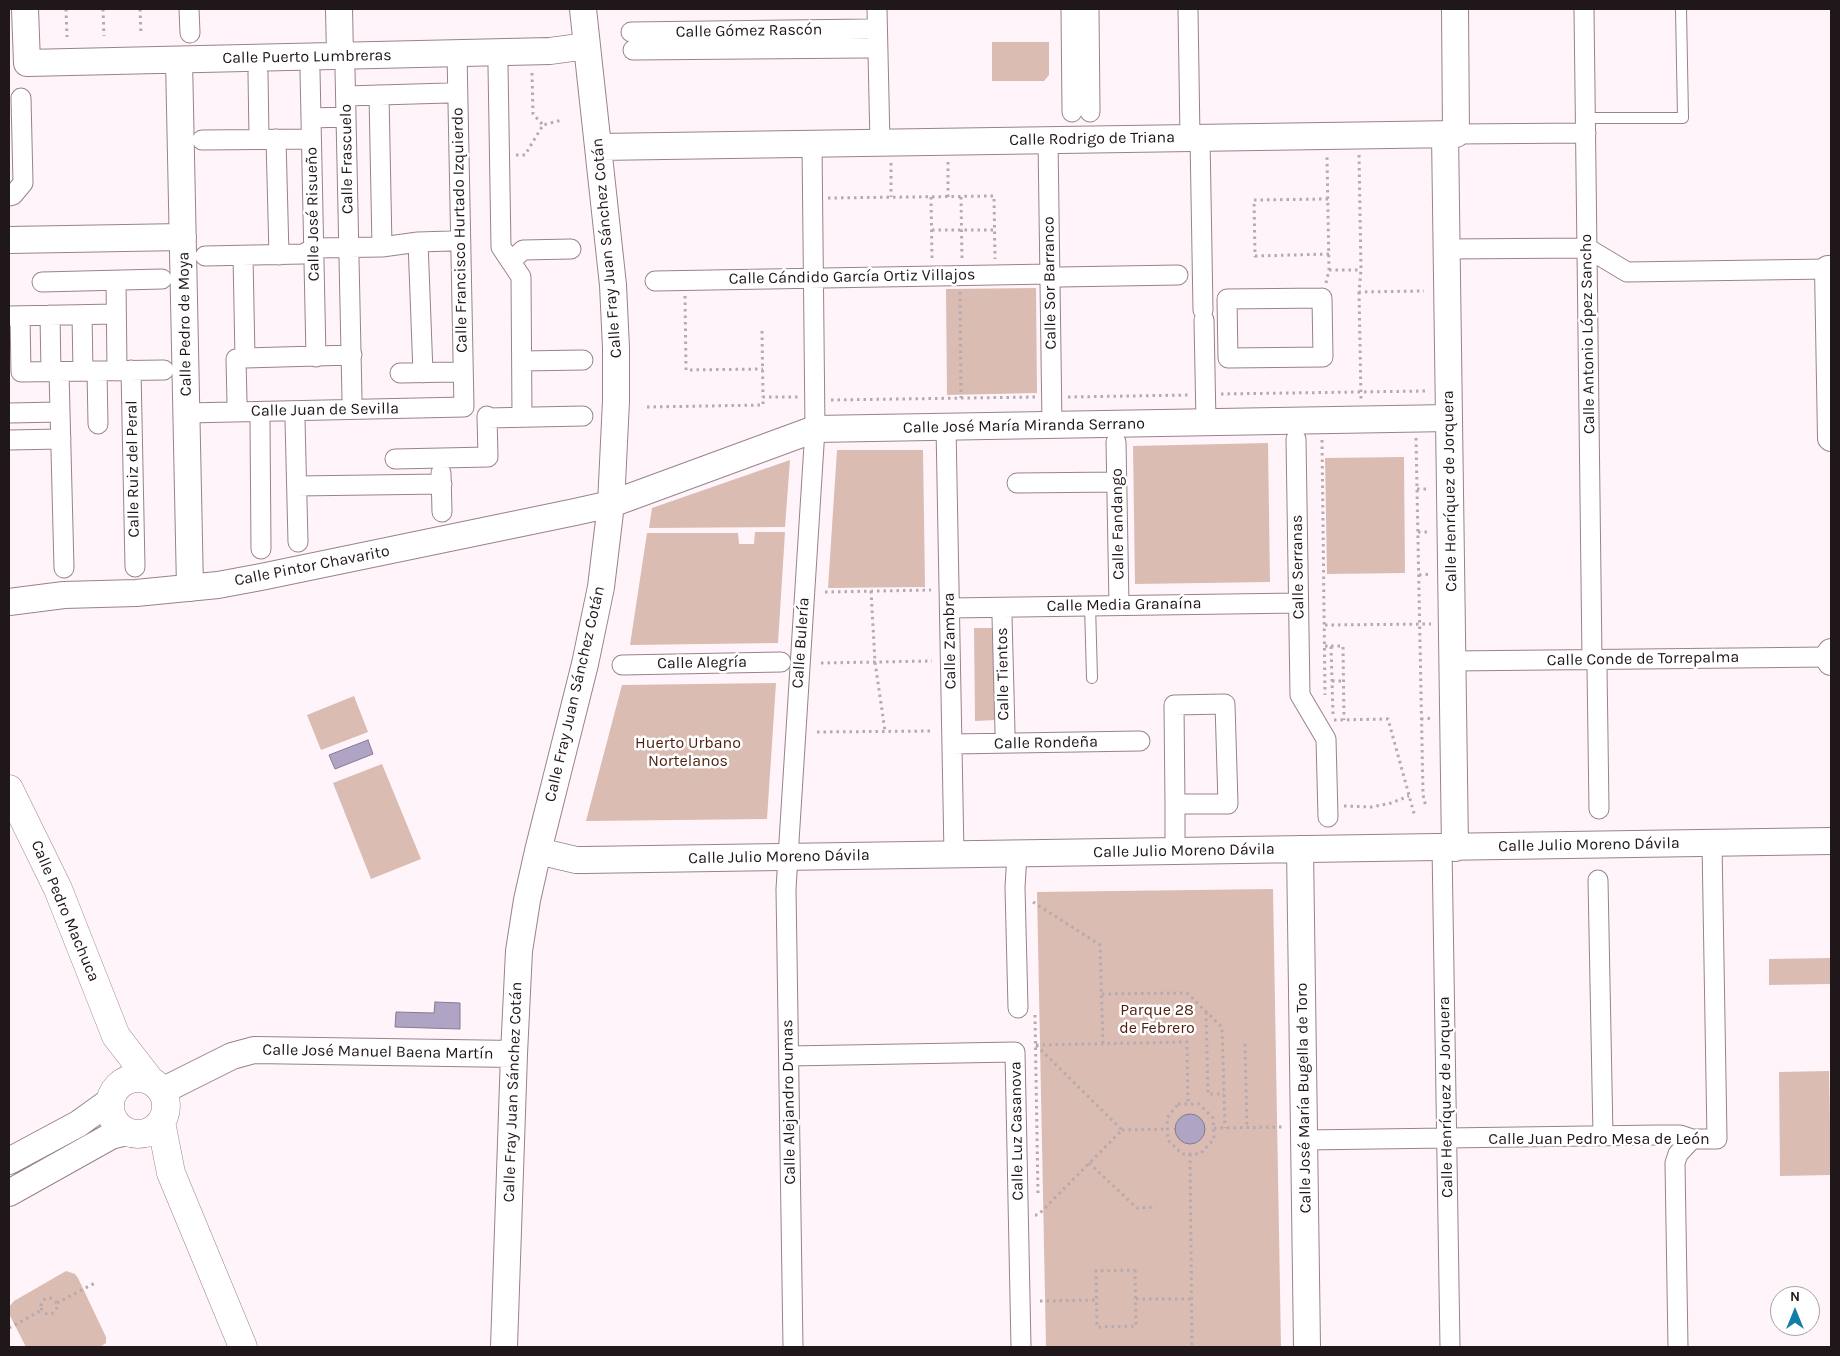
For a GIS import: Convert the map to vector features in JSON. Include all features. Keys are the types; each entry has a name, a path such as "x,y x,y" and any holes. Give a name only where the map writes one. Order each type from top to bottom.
{"main road":[{"name":"Calle Pedro Machuca","path":"9,789 58,889 116,1036 156,1086"},
{"name":"Calle Pedro Machuca","path":"113,1094 116,1036"},
{"path":"130,1133 143,1134 152,1130 161,1122 166,1106 156,1086 134,1078 123,1082 113,1094 110,1111 113,1119 117,1125 130,1133 171,1173"},
{"path":"161,1122 171,1173 244,1347"}],"street":[{"name":"Calle Puerto Lumbreras","path":"25,9 27,63 180,60 343,63 457,53 550,51 587,46"},
{"path":"189,9 190,33"},
{"path":"339,9 343,63"},
{"name":"Calle Fray Juan Sánchez Cotán","path":"504,1347 519,951 527,900 538,851 585,664 601,587 611,504 616,401 613,284 583,9"},
{"path":"877,9 885,149"},
{"path":"1071,9 1081,112 1089,9"},
{"path":"1188,9 1204,315 1206,422"},
{"name":"Calle Henríquez de Jorquera","path":"1450,1347 1447,1139 1448,847 1453,661 1447,249 1454,9"},
{"name":"Calle Antonio López Sancho","path":"1584,9 1599,808"},
{"name":"Calle Gómez Rascón","path":"632,41 867,39"},
{"name":"Calle Francisco Hurtado Izquierdo","path":"457,53 464,407"},
{"name":"Calle Pedro de Moya","path":"180,60 190,588"},
{"name":"Calle Frascuelo","path":"343,63 346,96 352,399"},
{"path":"498,66 501,247 521,277 522,417"},
{"name":"Calle José Risueño","path":"310,71 316,357"},
{"path":"258,72 268,139 279,255"},
{"path":"346,96 448,93"},
{"path":"379,95 382,247"},
{"path":"9,196 13,196 23,183 21,98"},
{"path":"311,118 346,117"},
{"name":"Calle Rodrigo de Triana","path":"599,147 812,144 885,149 1048,140 1451,134 1586,125"},
{"path":"202,140 311,139"},
{"name":"Calle Sor Barranco","path":"1048,140 1055,276 1052,425"},
{"name":"Calle Bulería","path":"788,857 815,429 812,144"},
{"path":"9,240 183,237"},
{"path":"205,256 303,254 314,248 382,247 418,242 451,241"},
{"path":"418,242 423,373"},
{"path":"1447,249 1587,248 1627,272 1830,269 1831,438"},
{"path":"511,261 524,250 571,249"},
{"path":"243,256 245,358"},
{"name":"Calle Cándido García Ortiz Villajos","path":"655,281 1178,275"},
{"path":"42,282 162,279"},
{"name":"Calle Ruiz del Peral","path":"116,281 116,314 124,371 135,567"},
{"path":"1322,298 1323,357 1228,358 1227,300 1322,298"},
{"path":"116,314 14,316 21,372 164,370"},
{"path":"50,315 60,412 64,568"},
{"path":"82,315 98,424"},
{"path":"237,402 236,359 352,356"},
{"path":"522,361 583,360"},
{"path":"400,373 454,372"},
{"name":"Calle Juan de Sevilla","path":"187,413 464,407"},
{"path":"9,414 60,412"},
{"path":"395,459 488,458 487,417 583,416"},
{"name":"Calle José María Miranda Serrano","path":"611,504 815,429 1449,418"},
{"path":"295,420 298,542"},
{"path":"260,421 261,549"},
{"name":"Calle Zambra","path":"946,427 954,854"},
{"name":"Calle Serranas","path":"1296,438 1300,695 1326,739 1328,817"},
{"path":"9,440 61,439"},
{"name":"Calle Fandango","path":"1116,442 1119,605"},
{"path":"441,458 442,512"},
{"path":"1017,483 1117,482"},
{"path":"297,486 442,484"},
{"name":"Calle Pintor Chavarito","path":"9,602 64,595 136,593 190,588 261,577 611,504"},
{"name":"Calle Media Granaína","path":"950,608 1298,603"},
{"name":"Calle Tientos","path":"1002,616 1005,732"},
{"name":"Calle Conde de Torrepalma","path":"1453,661 1595,663 1830,657"},
{"name":"Calle Alegría","path":"622,665 781,662"},
{"path":"1175,804 1228,804 1225,704 1174,705 1175,851"},
{"name":"Calle Rondeña","path":"952,744 1140,741"},
{"name":"Calle Julio Moreno Dávila","path":"538,851 576,860 1831,841"},
{"name":"Calle Juan Pedro Mesa de León","path":"1304,1140 1603,1136 1680,1136 1692,1140 1717,1139 1712,843"},
{"name":"Calle José María Bugella de Toro","path":"1300,849 1308,1347"},
{"path":"1017,854 1015,887 1026,1008"},
{"name":"Calle Alejandro Dumas","path":"788,857 786,889 792,1347"},
{"path":"1598,880 1603,1136"},
{"name":"Calle José Manuel Baena Martín","path":"156,1086 232,1056 254,1050 514,1054"},
{"name":"Calle Luz Casanova","path":"789,1056 1016,1052 1022,1347"},
{"path":"9,1161 78,1124 113,1094"},
{"path":"9,1192 111,1136 130,1133"},
{"path":"1678,1347 1675,1163 1678,1154 1692,1140"}],"lane":[{"path":"1586,125 1683,118 1681,9"},
{"path":"1090,605 1092,678"}],"path":[{"path":"66,9 67,37"},
{"path":"103,9 104,36"},
{"path":"140,9 141,35"},
{"path":"532,73 533,114 543,125"},
{"path":"525,155 543,125 562,120"},
{"path":"885,149 891,197"},
{"path":"1358,149 1361,270 1359,292 1361,405"},
{"path":"1322,298 1329,270 1327,150"},
{"path":"948,155 948,197"},
{"path":"825,198 994,196 995,264"},
{"path":"931,197 932,265"},
{"path":"961,197 962,264"},
{"path":"1328,199 1254,200 1255,256 1329,254"},
{"path":"932,230 994,230"},
{"path":"1329,270 1361,270"},
{"path":"960,286 961,398"},
{"path":"1359,292 1424,291"},
{"path":"690,296 685,296 686,370 763,369"},
{"path":"647,408 763,405 762,331"},
{"path":"1218,394 1426,391"},
{"path":"1063,397 1190,395"},
{"path":"827,400 1041,396"},
{"path":"763,397 788,397"},
{"path":"1416,436 1423,795 1426,807"},
{"path":"1322,438 1325,695"},
{"path":"1417,489 1428,489"},
{"path":"1418,532 1429,532"},
{"path":"1418,575 1430,574"},
{"path":"825,592 931,590"},
{"path":"871,591 875,662 885,731"},
{"path":"1325,625 1431,624"},
{"path":"1331,646 1343,646 1344,720"},
{"path":"821,663 932,661"},
{"path":"1332,681 1343,681"},
{"path":"1421,719 1433,718"},
{"path":"1333,720 1388,720 1415,817"},
{"path":"817,732 934,731"},
{"path":"1033,894 1033,911"},
{"path":"1033,902 1100,945 1102,1043"},
{"path":"1102,994 1187,993 1222,1027 1225,1128"},
{"path":"1026,1008 1035,1045 1038,1196"},
{"path":"1206,1012 1208,1094 1224,1094"},
{"path":"1035,1045 1187,1042 1188,1104"},
{"path":"1245,1044 1247,1128"},
{"path":"1035,1045 1122,1130"},
{"path":"1178,1104 1199,1104 1213,1118 1214,1128 1214,1139 1200,1154 1182,1154 1168,1140 1167,1118 1178,1104"},
{"path":"1214,1128 1282,1127"},
{"path":"1038,1215 1122,1130 1167,1129"},
{"path":"1190,1154 1192,1347"},
{"path":"1089,1163 1137,1208 1156,1207"},
{"path":"1038,1205 1038,1224"},
{"path":"1135,1270 1136,1326 1097,1327 1097,1300 1096,1271 1135,1270"},
{"path":"56,1303 95,1282"},
{"path":"1039,1291 1040,1310"},
{"path":"53,1299 56,1303 57,1308 54,1313 49,1314 42,1310 41,1306 46,1300 53,1299"},
{"path":"1136,1300 1192,1299"},
{"path":"1040,1301 1097,1300"},
{"path":"9,1328 42,1310"}],"green space":[{"path":"992,42 1049,42 1049,75 1044,81 992,81"},
{"path":"1036,288 1037,393 947,395 946,289"},
{"path":"1268,443 1270,582 1135,584 1133,446"},
{"path":"837,450 923,450 925,587 828,588"},
{"path":"1404,457 1405,573 1327,574 1325,458"},
{"path":"790,460 785,527 649,528 652,508"},
{"path":"755,532 785,532 778,643 630,645 647,533 738,533 739,544 754,544"},
{"path":"974,628 995,628 997,720 975,721"},
{"name":"Huerto Urbano Nortelanos","path":"776,683 767,819 586,821 622,685"},
{"path":"354,696 368,732 321,750 307,715"},
{"path":"382,764 421,859 371,879 333,783"},
{"name":"Parque 28 de Febrero","path":"1273,889 1281,1347 1046,1347 1037,892"},
{"path":"1831,958 1831,984 1769,985 1769,959"},
{"path":"1829,1071 1831,1175 1780,1176 1779,1072"},
{"path":"66,1271 75,1274 78,1278 106,1337 106,1343 100,1347 26,1347 9,1314 9,1307 14,1301"}],"shaded area":[{"path":"368,740 373,754 335,769 329,755"},
{"path":"435,1002 460,1003 460,1029 395,1027 396,1012 434,1013"},
{"path":"1190,1114 1201,1118 1205,1129 1201,1140 1190,1144 1179,1140 1175,1129 1179,1118"}]}
